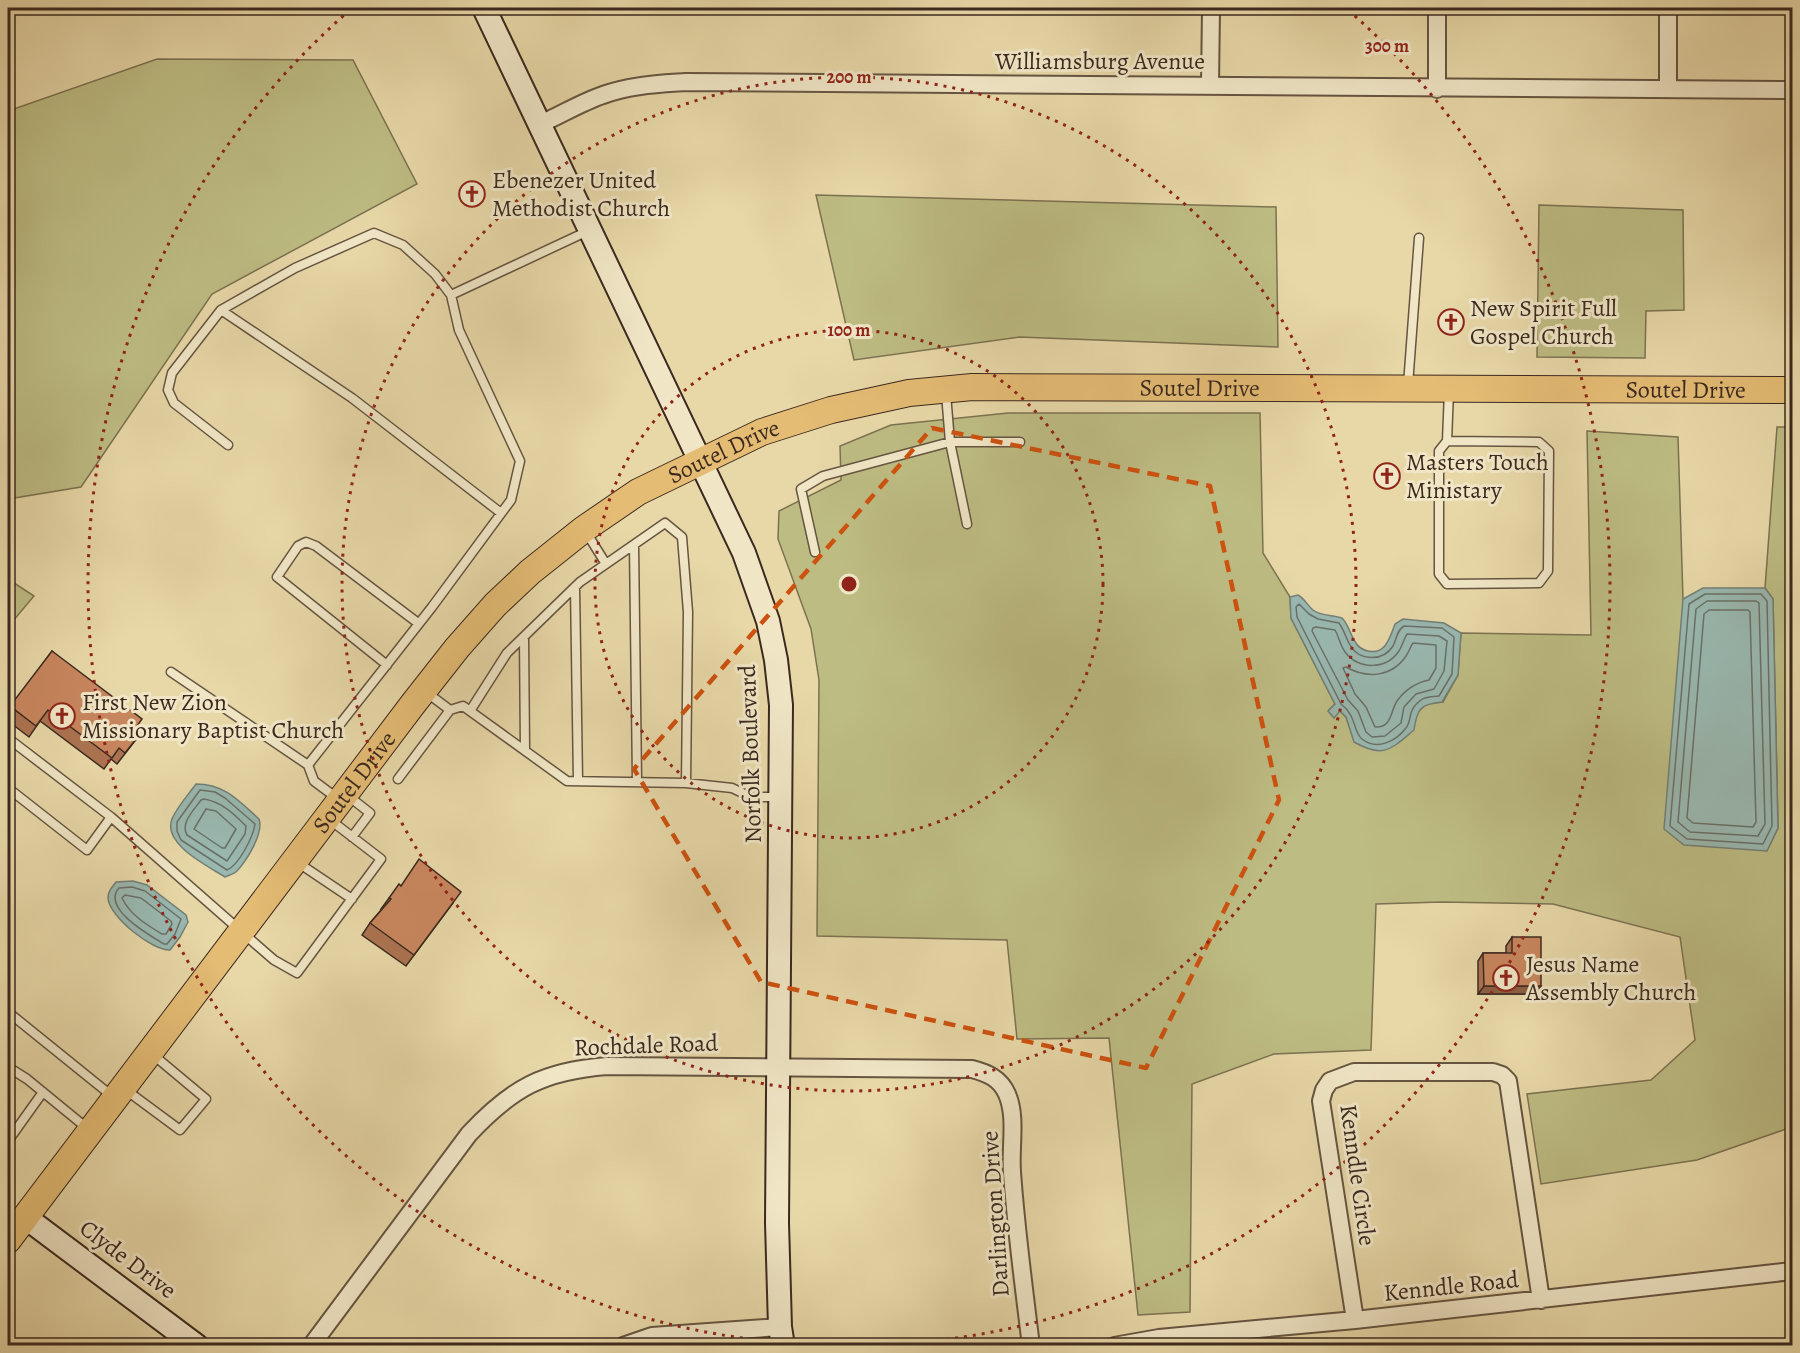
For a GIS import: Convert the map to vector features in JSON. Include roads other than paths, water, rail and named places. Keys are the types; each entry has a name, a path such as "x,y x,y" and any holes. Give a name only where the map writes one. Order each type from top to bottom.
{"main road":[{"name":"Soutel Drive","path":"8,1240 337,803 457,648 495,605 530,572 584,529 638,492 701,460 762,432 831,410 909,393 972,387 1792,390"}],"street":[{"name":"Norfolk Boulevard","path":"484,8 701,460 744,553 768,621 776,660 781,705 777,1223 782,1336"},
{"path":"1210,86 1211,8"},
{"path":"1437,8 1437,89"},
{"path":"1668,8 1668,89"},
{"name":"Williamsburg Avenue","path":"540,124 603,95 626,88 698,82 1792,90"},
{"name":"Rochdale Road","path":"311,1346 469,1134 488,1113 521,1089 551,1075 577,1068 607,1066 972,1069 987,1073 999,1081"},
{"name":"Kenndle Circle","path":"1354,1320 1322,1101 1324,1090 1330,1081 1354,1072 1493,1072 1502,1075 1508,1082 1541,1300"},
{"name":"Darlington Drive","path":"999,1081 1007,1093 1011,1107 1011,1168 1017,1239 1031,1346"},
{"name":"Clyde Drive","path":"25,1217 197,1346"},
{"name":"Kenndle Road","path":"1114,1346 1160,1338 1354,1320 1792,1271"},
{"path":"623,1346 652,1336 782,1336"}],"lane":[{"path":"451,296 591,230"},
{"path":"228,445 174,403 168,390 172,374 221,310 295,268 374,232 403,245 435,274 451,296 459,330 520,460 511,500 432,607 308,765"},
{"path":"1408,388 1419,238"},
{"path":"221,310 352,398 501,513"},
{"path":"1447,441 1539,442 1549,451 1548,571 1539,583 1447,584 1439,574 1439,451 1447,441 1449,388"},
{"path":"946,390 950,442 967,524"},
{"path":"815,552 801,489 823,476 950,442 1020,442"},
{"path":"470,711 507,653 575,587 665,523 682,537 688,612 686,783"},
{"path":"584,529 606,564"},
{"path":"387,665 277,577 298,546 306,542 316,546 418,623"},
{"path":"634,545 637,782"},
{"path":"575,587 578,781"},
{"path":"524,637 525,750"},
{"path":"8,750 13,742 111,817 274,960 297,973 381,859 352,837 337,803 314,781 308,765 171,672"},
{"path":"424,690 450,710"},
{"path":"398,779 450,710 463,706 567,781 686,783 732,788 751,797 781,797"},
{"path":"8,788 87,850 111,817"},
{"path":"337,803 370,813 352,837"},
{"path":"295,860 351,899"},
{"path":"8,1012 119,1093 180,1130 206,1099 149,1052"},
{"path":"8,1067 43,1092 90,1131"},
{"path":"8,1142 43,1092"}],"water":[{"path":"1703,588 1765,588 1773,599 1778,828 1767,851 1684,845 1664,829 1683,599"},
{"path":"1298,595 1316,612 1342,618 1357,645 1366,651 1374,652 1383,648 1395,624 1403,619 1444,623 1461,633 1458,675 1442,702 1421,708 1414,730 1387,750 1373,750 1354,742 1346,717 1340,711 1334,718 1328,711 1335,704 1291,618 1290,597"},
{"path":"196,784 223,790 259,819 257,839 250,853 237,871 225,877 188,853 174,837 171,828 174,815"},
{"path":"133,881 147,885 186,915 188,922 170,950 153,945 133,932 110,906 108,898 110,889 116,882"}],"place":[{"name":"Ebenezer United Methodist Church","path":"472,194"},
{"name":"New Spirit Full Gospel Church","path":"1451,322"},
{"name":"Masters Touch Ministary","path":"1387,476"},
{"name":"First New Zion Missionary Baptist Church","path":"62,716"},
{"name":"Jesus Name Assembly Church","path":"1506,978"}]}
